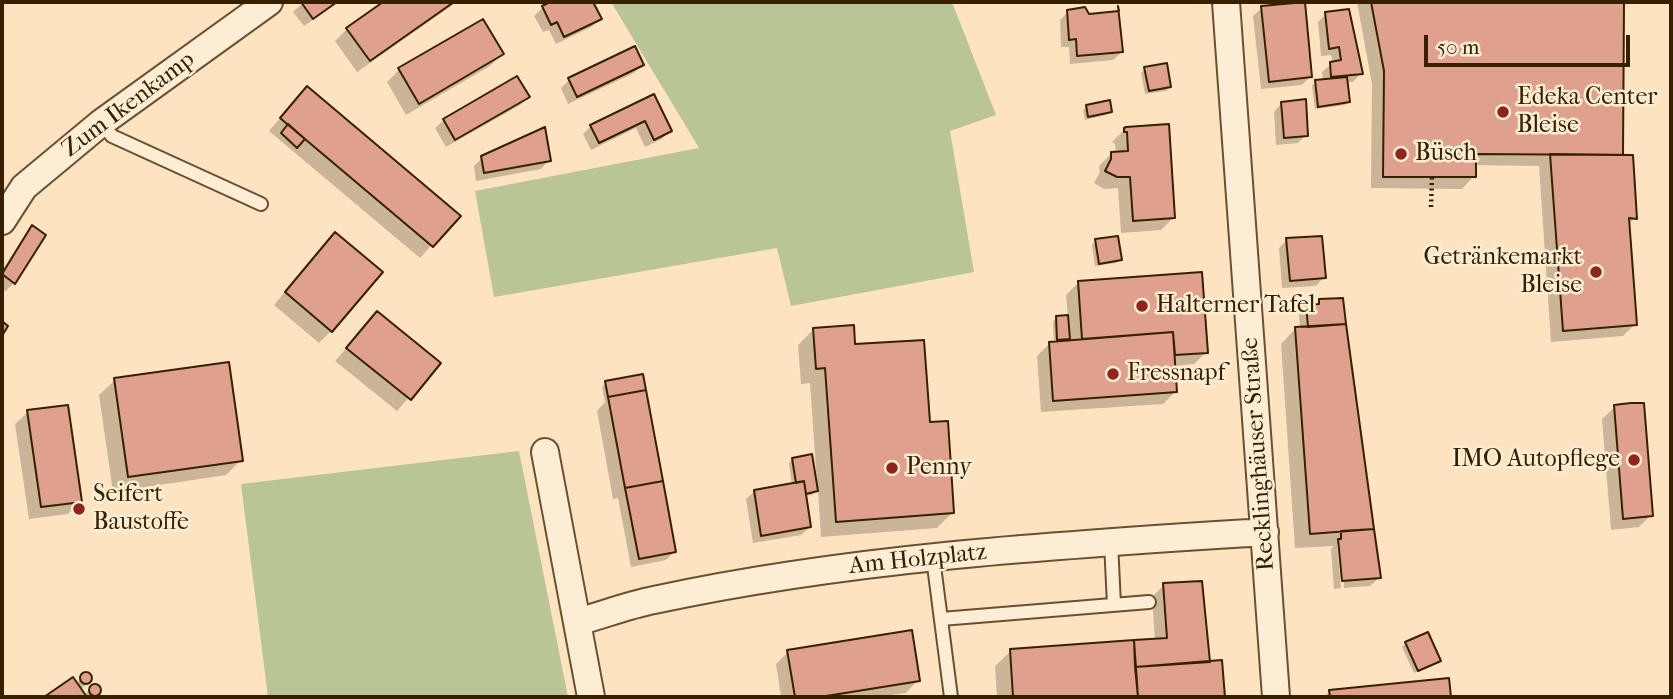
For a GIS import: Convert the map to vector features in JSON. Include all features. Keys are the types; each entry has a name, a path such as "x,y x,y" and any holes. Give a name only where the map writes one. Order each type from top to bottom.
{"street":[{"name":"Zum Ikenkamp","path":"2,221 13,189 269,2"},
{"name":"Recklinghäuser Straße","path":"1226,2 1276,697"},
{"path":"545,452 591,697"},
{"name":"Am Holzplatz","path":"577,622 652,600 832,569 1045,546 1265,532"}],"lane":[{"path":"101,123 112,136 261,204"},
{"path":"1111,541 1114,605"},
{"path":"933,558 951,697"},
{"path":"941,619 1149,602"}],"path":[{"path":"1431,207 1432,177"}],"green space":[{"path":"611,2 952,2 996,115 950,131 974,272 791,306 777,248 494,297 475,191 699,148"},
{"path":"519,451 568,697 268,697 241,484"}],"building":[{"path":"301,2 337,2 313,19"},
{"path":"383,2 454,2 370,61 346,28"},
{"path":"550,2 593,2 602,19 564,37 557,22 551,25 542,6"},
{"path":"1305,2 1312,77 1269,82 1261,6"},
{"name":"Edeka Center Bleise","path":"1371,2 1624,2 1623,155 1476,154 1476,177 1383,177 1384,71"},
{"path":"1085,7 1089,14 1119,11 1123,52 1077,56 1076,39 1069,40 1067,10"},
{"path":"1349,9 1363,74 1331,77 1330,62 1341,60 1339,47 1329,49 1325,12"},
{"path":"483,19 504,54 419,104 398,68"},
{"path":"635,46 644,65 577,97 568,78"},
{"path":"1167,63 1171,87 1149,91 1144,67"},
{"path":"517,76 530,97 455,140 443,119"},
{"path":"1347,77 1350,102 1318,107 1315,80"},
{"path":"307,86 461,216 433,247 280,118"},
{"path":"654,94 672,131 654,140 645,121 599,143 590,125"},
{"path":"1306,99 1308,136 1284,138 1281,102"},
{"path":"1110,100 1112,112 1088,117 1086,105"},
{"path":"288,124 305,139 297,148 281,133"},
{"path":"1169,124 1175,218 1133,221 1130,177 1117,177 1105,171 1111,159 1111,152 1128,151 1127,132 1124,132 1126,127"},
{"path":"545,127 551,161 484,173 481,156"},
{"name":"Getränkemarkt Bleise","path":"1550,154 1633,155 1637,219 1629,218 1637,325 1563,331"},
{"path":"32,225 46,235 15,284 2,274"},
{"path":"335,232 383,272 332,332 285,292"},
{"path":"1118,236 1122,260 1099,264 1095,239"},
{"path":"1322,236 1326,278 1290,281 1286,238"},
{"name":"Halterner Tafel","path":"1202,272 1208,353 1175,355 1173,332 1082,339 1078,281"},
{"path":"1343,298 1346,324 1308,327 1306,305 1319,304 1319,299"},
{"path":"377,311 441,363 411,400 346,348"},
{"path":"1068,315 1070,339 1057,340 1056,316"},
{"path":"2,321 8,326 2,336"},
{"path":"1346,324 1374,529 1310,534 1295,327"},
{"name":"Penny","path":"854,325 855,344 924,340 930,422 948,421 954,513 836,522 825,368 816,369 813,328"},
{"name":"Fressnapf","path":"1173,332 1177,392 1053,401 1049,342"},
{"path":"229,362 243,461 128,477 114,378"},
{"path":"643,374 646,390 608,397 605,381"},
{"path":"646,390 663,481 625,488 608,397"},
{"name":"IMO Autopflege","path":"1644,403 1653,516 1623,519 1614,405"},
{"path":"68,405 82,502 41,507 27,410"},
{"path":"812,454 818,491 806,494 804,481 796,483 792,458"},
{"path":"663,481 676,552 639,559 625,488"},
{"path":"804,481 811,527 761,536 754,490"},
{"path":"1374,529 1381,578 1342,581 1338,539 1341,539 1341,531"},
{"path":"1202,581 1210,662 1135,667 1134,640 1167,638 1163,583"},
{"path":"912,630 920,681 820,697 795,697 787,650"},
{"path":"1428,632 1441,661 1418,671 1405,642"},
{"path":"1134,640 1138,697 1013,697 1010,649"},
{"path":"1222,660 1225,697 1138,697 1135,667"},
{"path":"86,672 92,678 86,684 80,678"},
{"path":"73,677 87,697 44,697"},
{"path":"1449,678 1451,697 1330,697 1329,690"},
{"path":"95,684 101,690 95,696 89,690"}],"place":[{"name":"Edeka Center Bleise","path":"1503,112"},
{"name":"Büsch","path":"1401,154"},
{"name":"Getränkemarkt Bleise","path":"1596,272"},
{"name":"Halterner Tafel","path":"1142,306"},
{"name":"Fressnapf","path":"1113,374"},
{"name":"IMO Autopflege","path":"1634,460"},
{"name":"Penny","path":"892,468"},
{"name":"Seifert Baustoffe","path":"79,509"}]}
